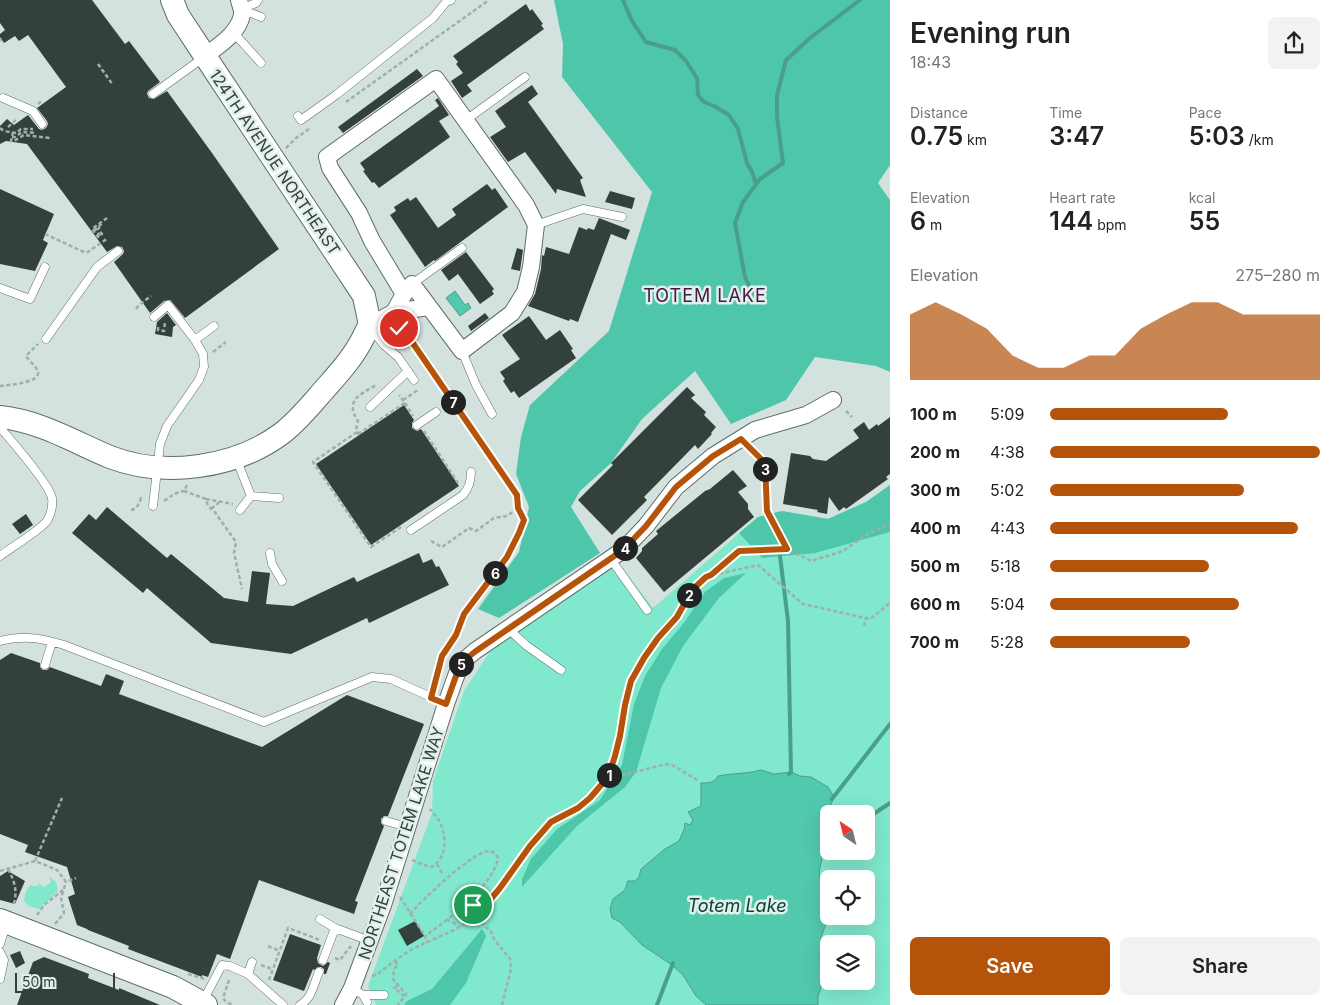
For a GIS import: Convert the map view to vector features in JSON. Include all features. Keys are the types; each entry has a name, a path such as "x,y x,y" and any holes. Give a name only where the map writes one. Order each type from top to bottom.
{"street":[{"name":"124TH AVENUE NORTHEAST","path":"172,0 178,14 204,56 364,296 369,326"},
{"path":"204,56 224,42 233,32 243,14 240,4"},
{"path":"436,79 466,120 526,205 536,225 531,267 525,292 512,313 462,351 429,307 408,289 372,241 330,168 327,157 436,79"},
{"path":"396,318 408,289"},
{"path":"0,417 11,418 44,428 127,462 170,468 203,466 236,457 253,450 281,434 294,423 350,360 362,342 369,326 429,307"},
{"name":"NORTHEAST TOTEM LAKE WAY","path":"343,1005 360,995 370,942 407,827 439,701 456,676 462,662 508,628 623,550 646,526 676,487 713,456 756,430 806,415 833,400"},
{"path":"7,917 173,987 203,1004"}],"lane":[{"path":"240,4 256,3 258,0"},
{"path":"298,116 301,120 433,18 446,2 451,0"},
{"path":"240,4 261,17"},
{"path":"233,32 261,63"},
{"path":"153,94 204,56"},
{"path":"466,120 526,77"},
{"path":"1,99 33,111 42,124"},
{"path":"536,225 583,209 622,217"},
{"path":"408,289 462,248"},
{"path":"46,339 97,267 118,251"},
{"path":"0,288 30,299 45,267"},
{"path":"153,506 160,444 166,426 199,380 204,367 203,354 195,340 166,302 156,320"},
{"path":"195,340 214,326"},
{"path":"369,326 384,345 398,357 414,380"},
{"path":"462,351 476,385 492,414"},
{"path":"370,407 408,371"},
{"path":"418,424 436,412"},
{"path":"0,429 25,457 50,492 52,499 48,520 0,556"},
{"path":"236,457 251,496"},
{"path":"411,530 463,495 471,482 471,472"},
{"path":"251,496 279,498"},
{"path":"240,510 251,496"},
{"path":"441,499 446,507"},
{"path":"270,553 272,564 282,581"},
{"path":"610,558 647,610"},
{"path":"508,628 527,646 561,670"},
{"path":"0,641 14,637 39,638 264,722 372,677 391,679 439,701"},
{"path":"45,665 52,642"},
{"path":"327,696 332,704"},
{"path":"386,821 407,827"},
{"path":"0,944 7,917"},
{"path":"320,919 335,928 370,942"},
{"path":"323,960 335,928"},
{"path":"0,952 4,960 0,979"},
{"path":"203,1004 225,957"},
{"path":"248,974 252,962"},
{"path":"222,965 230,966 248,974 283,1005"},
{"path":"300,1005 309,997 319,972"},
{"path":"360,995 384,995"}],"path":[{"path":"344,103 489,0"},
{"path":"98,64 113,85"},
{"path":"8,127 18,120"},
{"path":"296,138 312,126"},
{"path":"0,128 14,139 23,134 43,135"},
{"path":"21,128 37,131 22,132 15,137 12,136 21,128"},
{"path":"12,136 11,141 24,135 50,138"},
{"path":"100,236 102,234 98,229 103,223"},
{"path":"100,236 95,229 103,223"},
{"path":"100,236 98,237 92,229 103,223"},
{"path":"45,234 84,252 88,252 108,238"},
{"path":"136,310 139,305 151,296"},
{"path":"396,318 517,495 518,508 524,520 507,557 464,614 456,635 442,656 439,701"},
{"path":"156,320 166,325"},
{"path":"158,330 164,331"},
{"path":"0,386 31,381 36,378 38,371 26,356 40,342 46,339"},
{"path":"213,352 226,342"},
{"path":"396,391 460,485 441,499"},
{"path":"402,526 371,547 313,462 404,402 413,393"},
{"path":"846,411 852,417"},
{"path":"741,439 765,463 767,511 787,549"},
{"path":"187,480 184,492 206,499 233,504"},
{"path":"206,499 208,506 214,511 236,542 234,553 242,589"},
{"path":"211,508 219,502"},
{"path":"431,541 442,547 470,528 476,531 494,518 506,516 518,508"},
{"path":"711,575 739,551 787,549 811,561 843,551 864,536 890,524"},
{"path":"372,976 378,974 412,949 459,928 476,917 500,888 530,846 551,822 578,808 590,798 608,777 620,736 631,681 658,638 677,617 692,590 706,577 758,565 803,604 870,619 890,603"},
{"path":"864,626 866,618"},
{"path":"608,777 666,764 672,765 699,781"},
{"path":"35,862 62,798"},
{"path":"412,860 432,867 443,856 443,832 438,819 430,809"},
{"path":"410,914 429,894 462,866 488,851 494,852 498,858 496,867 485,883 447,919 425,936"},
{"path":"0,871 35,862 58,870 66,882 61,898 64,913 55,924"},
{"path":"437,864 442,873"},
{"path":"7,917 16,892 8,869"},
{"path":"66,882 76,878"},
{"path":"36,916 44,905 64,889"},
{"path":"400,895 425,936 427,943"},
{"path":"469,899 480,912"},
{"path":"476,917 490,929 494,939 510,959 511,969 502,1005"},
{"path":"447,919 455,923 459,928"},
{"path":"265,989 272,969 277,963 288,928 324,941"},
{"path":"268,946 280,951"},
{"path":"337,953 335,958 340,960 350,947 353,949"},
{"path":"395,960 398,965 394,969 393,979 397,986 406,994 398,1005"},
{"path":"229,980 223,998 232,1005"}],"shaded area":[{"path":"554,0 890,0 890,165 878,183 890,200 890,372 876,366 815,357 786,400 731,424 695,371 642,419 611,463 580,491 571,507 600,553 499,618 478,609 519,552 529,507 516,474 521,437 530,405 609,331 652,192 562,77 563,44"},
{"path":"890,485 890,1005 376,1005 368,986 432,813 433,781 464,691 497,641 617,561 653,608 758,517 782,511 828,519 866,502"},
{"path":"890,485 890,532 815,553 762,558 739,533 758,517 782,511 828,519 866,502"},
{"path":"746,573 719,598 683,646 661,688 636,772 625,787 577,826 522,887 522,879 531,859 557,829 600,800 622,765 634,704 645,676 662,649 683,624 705,592 724,578"},
{"path":"49,876 56,882 58,890 39,909 29,906 24,901 25,893 30,885 38,886 39,883 44,887 51,881"},
{"path":"482,929 486,936 466,983 450,1005 404,1005 407,1001 432,989"}],"water":[{"path":"455,291 465,305 468,303 471,308 460,316 446,298"},
{"name":"Totem Lake","path":"761,770 774,774 791,772 800,776 811,777 828,787 834,797 831,805 820,805 820,860 822,860 819,872 820,925 826,925 822,935 820,935 820,990 818,1005 706,1005 696,996 683,975 672,965 642,945 620,922 612,918 610,909 613,899 625,890 628,881 635,881 639,877 641,869 665,849 679,841 685,823 690,825 693,820 688,812 701,806 701,783 711,782 718,776"}],"building":[{"path":"0,0 92,0 125,44 129,41 160,82 148,91 149,98 154,99 167,91 279,249 185,318 170,300 164,301 150,313 114,262 123,254 122,247 117,246 107,252 27,144 6,141 0,144 0,126 7,119 14,125 28,115 39,129 46,128 47,121 37,108 66,87 28,35 19,41 15,36 4,43 0,37 0,34 5,30 0,23"},
{"path":"526,4 543,24 541,25 544,29 467,85 472,91 462,98 451,81 463,73 453,56"},
{"path":"417,69 423,76 343,133 338,127"},
{"path":"532,85 538,94 528,102 583,178 580,180 586,197 557,189 556,194 525,152 508,162 490,137 506,127 495,111"},
{"path":"438,98 449,115 439,121 450,137 379,188 374,182 372,183 363,171 365,170 360,163 439,106 435,100"},
{"path":"487,184 492,190 495,188 508,207 425,267 390,215 396,211 394,207 408,198 410,201 416,197 438,228 456,215 452,209"},
{"path":"0,189 54,214 43,240 48,243 35,271 0,264"},
{"path":"610,191 635,198 632,209 605,202"},
{"path":"599,218 630,230 626,240 611,234 578,322 570,319 569,321 528,306 535,294 542,255 544,256 546,247 569,254 579,227 594,230"},
{"path":"517,248 523,250 520,271 511,269"},
{"path":"466,252 494,289 492,291 494,294 480,304 458,274 449,281 441,270"},
{"path":"167,313 176,325 173,327 172,337 155,334 157,322"},
{"path":"485,313 489,318 471,331 468,326"},
{"path":"529,316 546,340 560,330 573,349 571,350 576,358 519,398 514,391 511,393 503,381 505,379 500,372 520,359 502,335"},
{"path":"687,387 695,395 691,398 706,412 704,415 716,427 698,449 695,445 644,497 647,500 612,535 578,500 613,465 611,463"},
{"path":"404,405 414,420 412,428 417,431 421,429 459,486 371,545 316,464"},
{"path":"890,417 890,474 886,477 888,479 846,509 844,507 839,511 829,497 827,514 817,512 818,510 783,504 791,453 826,461 859,438 853,430 864,422 869,430"},
{"path":"733,470 747,486 738,492 748,504 748,509 754,517 664,592 636,558 642,551 642,548 658,534 656,531"},
{"path":"107,507 167,558 171,554 224,598 248,602 252,571 270,573 266,604 293,606 354,577 357,582 419,553 423,563 432,559 436,567 439,566 449,585 369,623 367,618 291,654 211,643 147,588 143,593 72,533 89,514 96,520"},
{"path":"26,514 33,525 20,534 12,524"},
{"path":"11,653 40,663 40,667 43,670 47,670 50,667 101,686 106,674 124,681 119,694 262,747 347,695 424,724 388,816 384,816 381,819 381,823 384,826 355,901 358,902 354,914 259,880 230,959 217,954 208,977 202,975 202,977 128,949 129,946 77,925 68,897 75,894 67,867 25,852 28,845 0,834 0,660"},
{"path":"8,871 25,881 15,904 0,900 0,876"},
{"path":"415,921 424,936 407,946 398,930"},
{"path":"290,934 321,945 317,958 318,963 323,966 328,962 330,963 326,974 324,974 324,969 321,967 313,969 304,991 273,980"},
{"path":"20,951 25,963 16,968 10,955"},
{"path":"44,957 89,974 88,978 119,990 119,988 160,1005 17,1005 33,962"}],"waterway":[{"path":"623,0 632,21 646,42 675,50 686,61 697,78 698,95 704,102 729,115 738,129 747,163 756,184"},
{"path":"752,292 745,277 735,223 743,202 760,179 783,163 777,117 777,95 786,60 810,38 860,0"},
{"path":"780,556 788,621 791,772 789,774"},
{"path":"832,799 890,724"},
{"path":"875,813 890,803"},
{"path":"657,1005 673,963"}],"district":[{"name":"TOTEM LAKE","path":"705,296"}],"route":[{"path":"399,328 410,339 517,495 518,508 524,520 507,557 464,614 456,635 442,656 431,698 446,704 462,662 623,550 646,526 676,487 713,456 741,439 765,463 767,511 787,549 739,551 692,590 677,617 658,638 631,681 620,736 608,777 590,798 578,808 551,822 530,846 480,912 473,905"}]}
